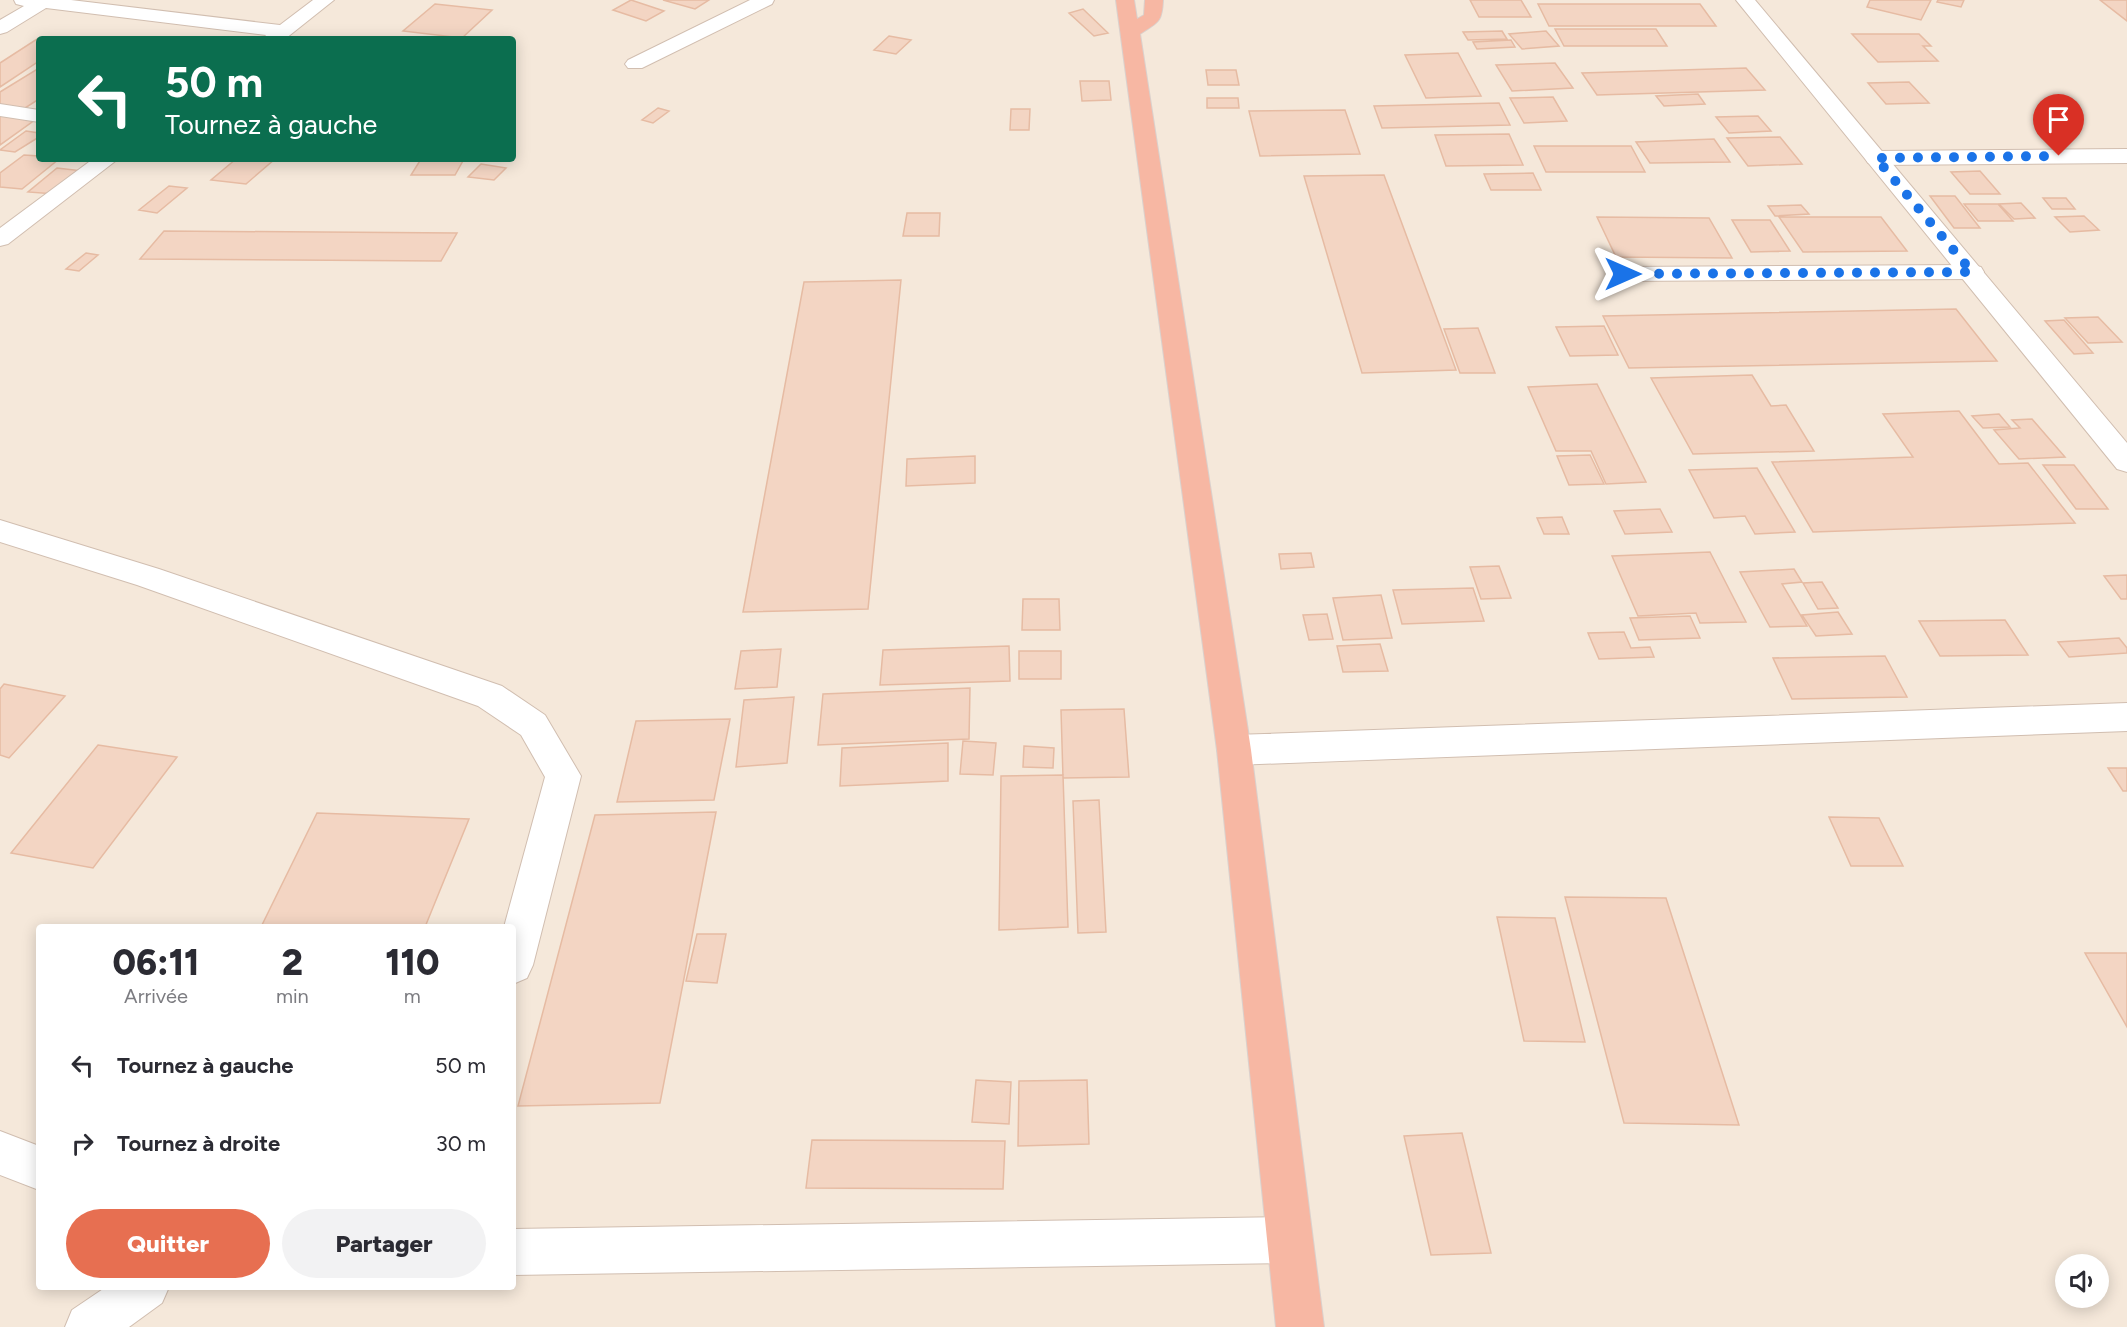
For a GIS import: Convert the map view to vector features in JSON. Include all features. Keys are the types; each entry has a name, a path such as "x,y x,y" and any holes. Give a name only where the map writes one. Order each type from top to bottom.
{"highway":[{"path":"1154,0 1153,17 1128,16 1234,750 1300,1327"}],"street":[{"path":"23,0 120,11 278,35 325,0"},
{"path":"120,11 136,0"},
{"path":"635,64 765,0"},
{"path":"1745,0 2127,462"},
{"path":"0,28 45,1"},
{"path":"0,110 36,116"},
{"path":"1876,158 2127,156"},
{"path":"0,239 103,162"},
{"path":"1623,274 1972,272"},
{"path":"0,531 148,577 489,696 533,725 563,776 516,954"},
{"path":"1234,750 2127,717"},
{"path":"0,1153 36,1167"},
{"path":"516,1252 1289,1240"},
{"path":"89,1327 142,1290"}],"shaded area":[{"path":"0,0 2127,0 2127,1327 0,1327"}],"building":[{"path":"631,0 664,11 646,21 613,10"},
{"path":"663,0 709,0 695,9"},
{"path":"1470,0 1521,0 1531,17 1479,17"},
{"path":"1870,0 1931,0 1921,20 1867,7"},
{"path":"1938,0 1964,0 1961,7 1937,2"},
{"path":"2100,0 2127,0 2127,21"},
{"path":"435,4 492,10 464,36 403,31"},
{"path":"1538,4 1700,4 1716,26 1549,26"},
{"path":"1083,9 1108,33 1094,36 1069,13"},
{"path":"1555,29 1656,29 1667,46 1564,46"},
{"path":"1502,31 1507,39 1468,40 1463,32"},
{"path":"1546,31 1559,46 1522,49 1509,34"},
{"path":"1852,34 1919,34 1931,46 1923,46 1938,61 1878,62"},
{"path":"889,36 911,40 896,54 874,50"},
{"path":"36,40 36,63 0,87 0,63"},
{"path":"1511,40 1515,47 1477,49 1473,42"},
{"path":"1458,53 1481,96 1426,98 1405,55"},
{"path":"1555,63 1573,88 1512,91 1496,65"},
{"path":"1746,68 1765,90 1597,95 1582,73"},
{"path":"36,70 36,101 22,110 0,107 0,92"},
{"path":"1206,70 1236,70 1239,85 1208,85"},
{"path":"1080,81 1109,81 1111,100 1082,101"},
{"path":"1909,82 1929,103 1886,104 1868,83"},
{"path":"1698,94 1705,104 1664,106 1656,96"},
{"path":"1553,97 1567,121 1524,123 1510,98"},
{"path":"1207,98 1238,98 1239,108 1207,108"},
{"path":"1499,103 1510,125 1382,128 1374,106"},
{"path":"658,108 669,111 653,123 642,120"},
{"path":"1011,109 1030,109 1029,130 1010,130"},
{"path":"1345,110 1360,154 1260,156 1249,111"},
{"path":"0,113 36,117 36,119 0,145"},
{"path":"1758,116 1771,131 1729,133 1716,117"},
{"path":"26,131 36,133 36,139 15,152 0,150"},
{"path":"1509,134 1523,165 1446,166 1435,135"},
{"path":"1780,137 1802,164 1748,166 1727,138"},
{"path":"1714,139 1730,162 1650,163 1636,142"},
{"path":"1534,146 1631,146 1645,172 1546,172"},
{"path":"24,155 36,156 36,162 55,162 22,189 0,187 0,173"},
{"path":"232,162 272,162 246,184 211,180"},
{"path":"419,162 462,162 455,175 411,175"},
{"path":"481,164 506,168 494,180 468,177"},
{"path":"57,168 83,171 55,194 28,192"},
{"path":"1980,171 2000,194 1970,194 1951,172"},
{"path":"1533,173 1541,190 1491,190 1484,174"},
{"path":"1384,175 1456,370 1362,373 1304,176"},
{"path":"169,186 187,188 157,213 139,210"},
{"path":"1930,196 1955,196 1980,228 1954,228"},
{"path":"2043,198 2066,198 2075,209 2052,209"},
{"path":"2021,203 2035,218 2014,219 1999,204"},
{"path":"1964,204 1998,204 2013,221 1978,221"},
{"path":"1801,205 1809,214 1775,216 1768,206"},
{"path":"907,213 940,213 939,236 903,236"},
{"path":"2084,216 2099,230 2070,232 2055,217"},
{"path":"1597,217 1709,218 1732,258 1616,257"},
{"path":"1779,217 1881,217 1907,251 1803,252"},
{"path":"1732,220 1770,220 1790,251 1751,252"},
{"path":"164,231 457,233 441,261 140,259"},
{"path":"86,253 98,255 79,271 66,269"},
{"path":"901,280 868,609 743,612 804,282"},
{"path":"1956,309 1997,361 1629,368 1603,316"},
{"path":"2098,317 2122,342 2088,343 2065,318"},
{"path":"2064,320 2093,353 2074,354 2045,321"},
{"path":"1604,326 1618,355 1570,356 1556,327"},
{"path":"1478,328 1495,373 1460,373 1444,329"},
{"path":"1752,375 1771,406 1786,405 1814,451 1693,454 1651,378"},
{"path":"1597,384 1646,482 1606,484 1591,451 1556,451 1528,387"},
{"path":"1959,411 1999,464 2028,463 2075,523 1813,532 1772,462 1913,457 1883,414"},
{"path":"1999,414 2010,427 1983,428 1972,416"},
{"path":"2032,419 2065,457 2019,459 1994,430 2020,428 2012,420"},
{"path":"1590,455 1604,484 1569,485 1557,456"},
{"path":"975,456 975,483 906,486 907,459"},
{"path":"2043,465 2074,465 2108,509 2076,509"},
{"path":"1757,468 1795,532 1755,534 1745,516 1714,518 1689,470"},
{"path":"1660,509 1672,532 1625,534 1614,511"},
{"path":"1562,517 1569,534 1544,534 1537,518"},
{"path":"1710,552 1746,622 1700,623 1696,613 1638,616 1612,556"},
{"path":"1311,553 1314,567 1281,569 1279,554"},
{"path":"1499,566 1511,598 1481,599 1470,567"},
{"path":"1794,569 1802,582 1782,584 1807,626 1770,627 1740,572"},
{"path":"2127,575 2127,599 2121,599 2104,576"},
{"path":"1822,582 1838,608 1818,609 1803,583"},
{"path":"1473,588 1484,621 1402,624 1393,590"},
{"path":"1381,595 1392,638 1343,640 1333,598"},
{"path":"1023,599 1059,599 1060,630 1022,630"},
{"path":"1838,612 1852,634 1816,636 1802,615"},
{"path":"1327,614 1333,639 1309,640 1303,615"},
{"path":"1690,616 1700,638 1639,640 1630,618"},
{"path":"2005,620 2028,655 1940,656 1919,621"},
{"path":"1624,632 1631,648 1650,647 1654,657 1599,659 1588,633"},
{"path":"2119,638 2127,648 2127,653 2069,657 2058,642"},
{"path":"1380,644 1388,671 1343,672 1337,646"},
{"path":"1009,646 1010,681 880,685 883,650"},
{"path":"781,649 777,687 735,689 741,651"},
{"path":"1019,651 1061,651 1061,679 1019,679"},
{"path":"1885,656 1907,697 1792,699 1773,658"},
{"path":"4,684 65,696 9,758 0,755 0,689"},
{"path":"970,688 969,739 818,745 823,694"},
{"path":"794,697 787,763 736,767 744,700"},
{"path":"1124,709 1129,777 1063,778 1061,710"},
{"path":"730,719 714,800 617,802 636,721"},
{"path":"963,741 996,743 993,775 960,774"},
{"path":"948,743 948,781 840,786 842,748"},
{"path":"98,745 177,757 93,868 11,853"},
{"path":"1024,746 1054,748 1053,768 1023,767"},
{"path":"2108,768 2127,768 2127,791 2123,791"},
{"path":"1063,775 1068,927 999,930 1001,776"},
{"path":"1099,800 1106,932 1078,933 1073,801"},
{"path":"716,812 660,1103 518,1106 595,815"},
{"path":"317,813 469,819 426,924 262,924"},
{"path":"1829,817 1879,818 1903,866 1851,866"},
{"path":"1565,897 1666,898 1739,1125 1624,1123"},
{"path":"1497,917 1555,918 1585,1042 1524,1041"},
{"path":"697,934 726,934 717,983 686,981"},
{"path":"2085,953 2127,953 2127,1027"},
{"path":"976,1080 1011,1082 1009,1124 972,1122"},
{"path":"1087,1080 1089,1144 1018,1146 1019,1081"},
{"path":"1462,1133 1491,1253 1431,1255 1404,1136"},
{"path":"812,1140 1005,1141 1003,1189 806,1188"}],"route":[{"path":"1623,274 1972,272 1876,158 2059,156"}]}
